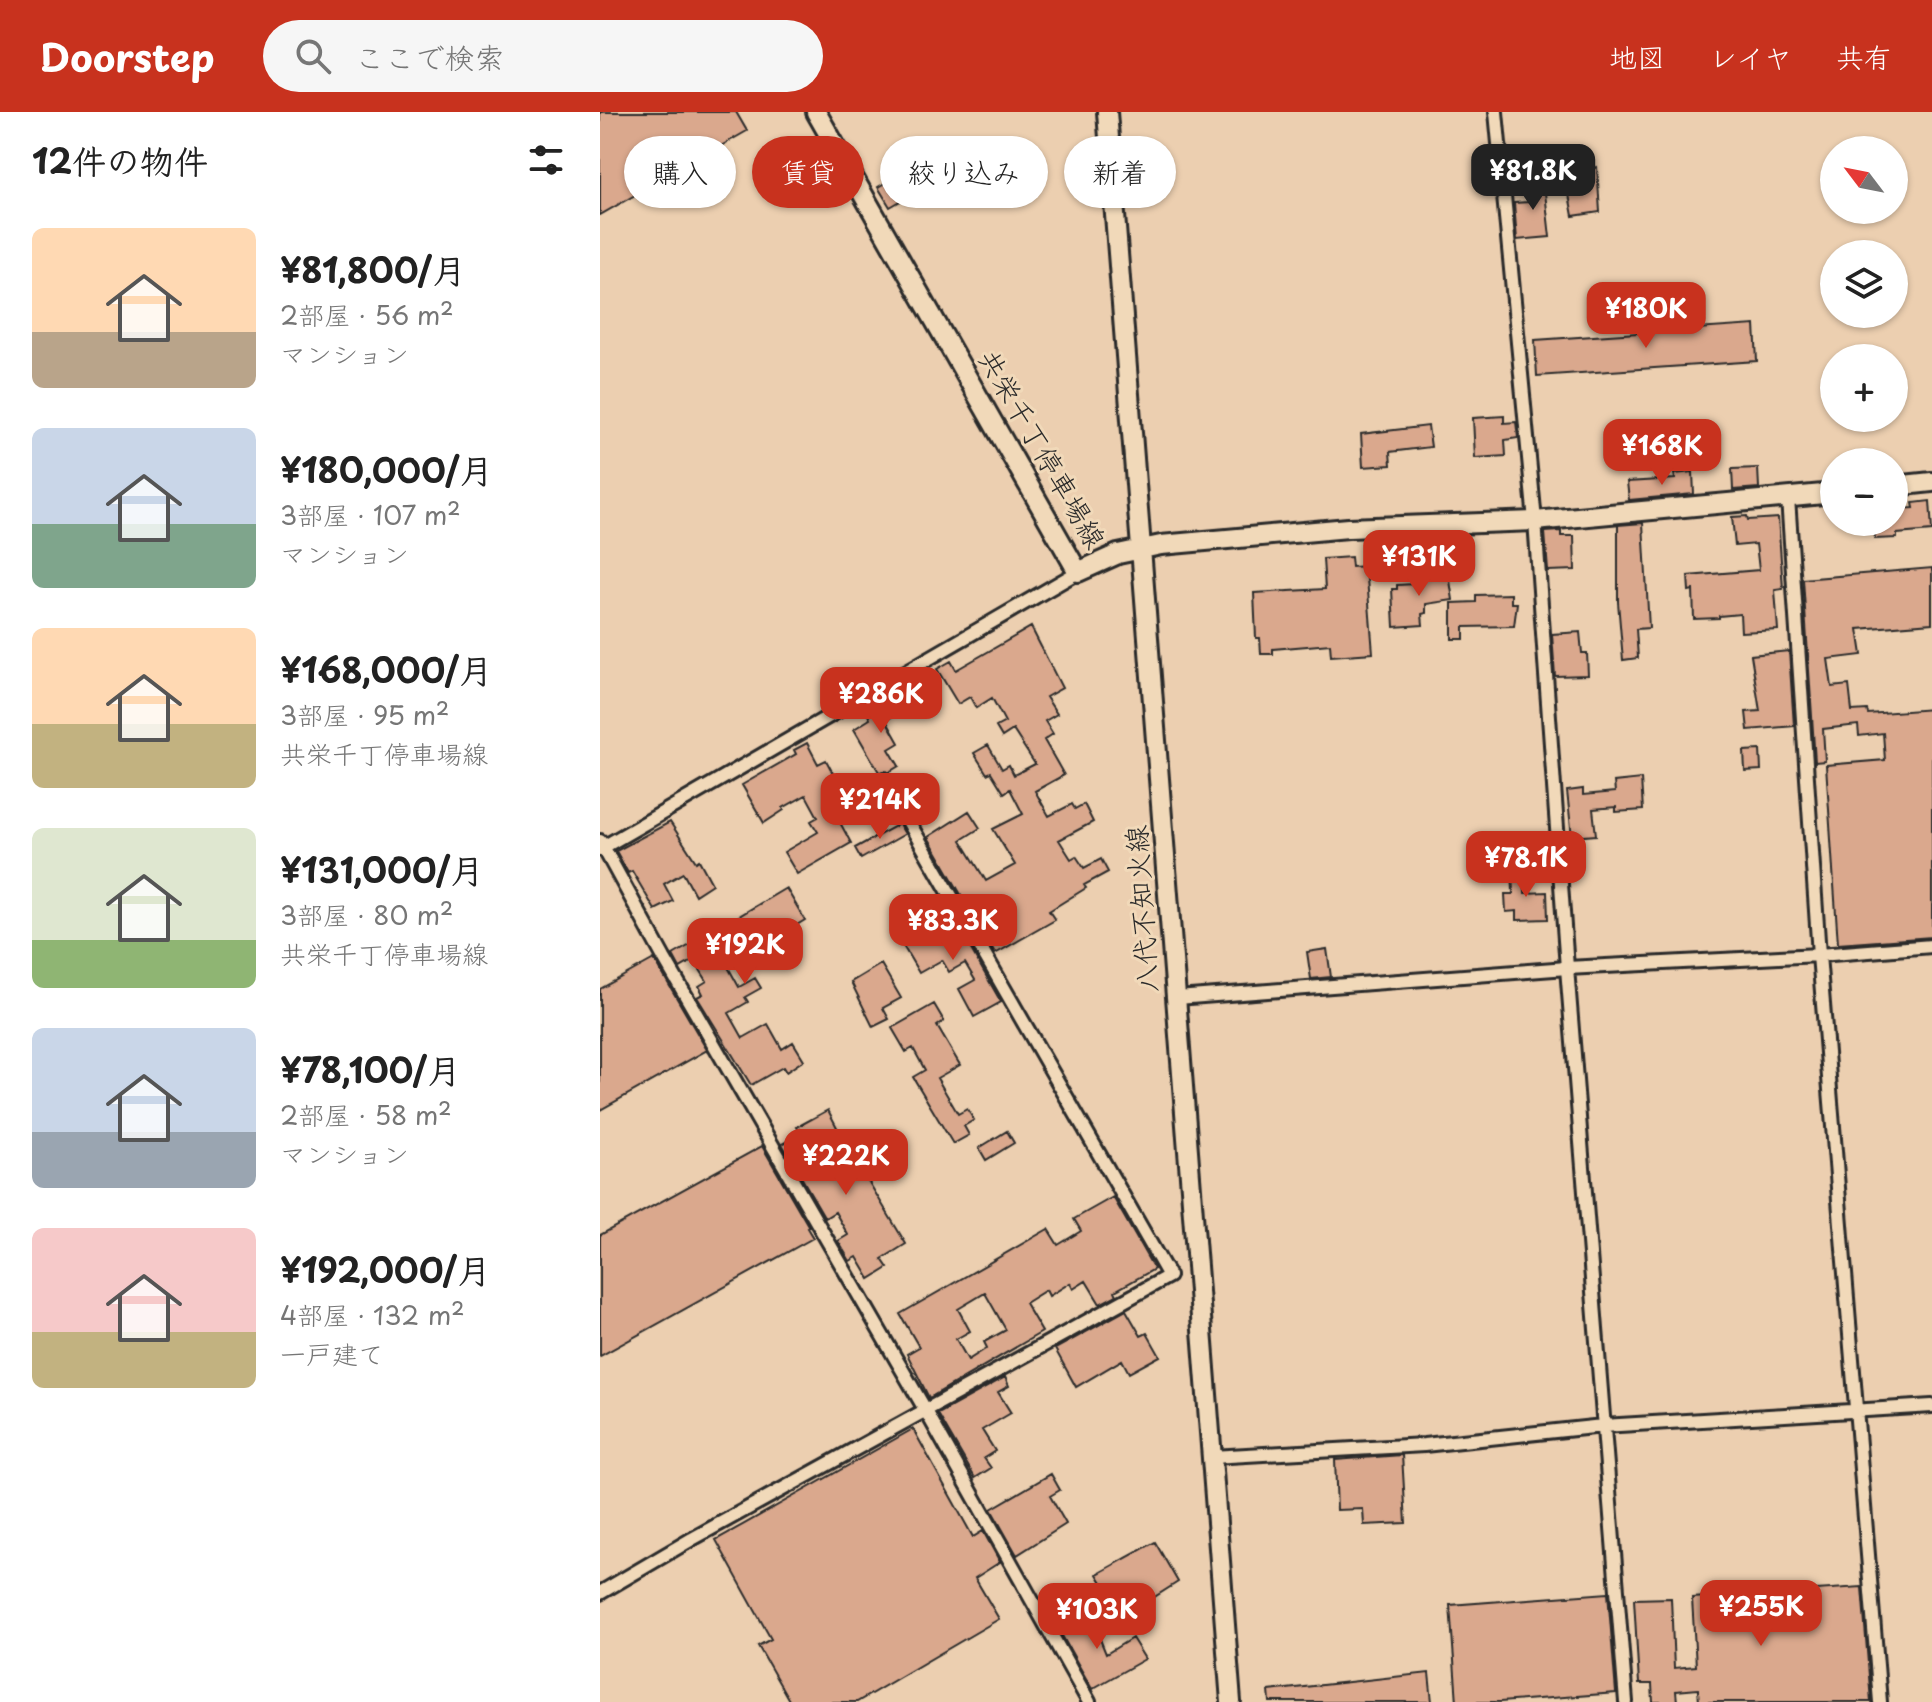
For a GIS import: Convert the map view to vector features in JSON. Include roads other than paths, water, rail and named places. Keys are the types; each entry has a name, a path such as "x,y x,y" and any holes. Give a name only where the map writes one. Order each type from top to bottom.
{"main road":[{"name":"共栄千丁停車場線","path":"816,112 1078,572 1118,554 1143,549 1348,528 1535,521 1820,495"},
{"name":"八代不知火線","path":"1107,112 1231,1702"},
{"path":"1908,485 1932,482"}],"street":[{"path":"1496,112 1535,521 1567,968 1626,1702"},
{"path":"1788,498 1819,955 1880,1702"},
{"path":"1078,572 601,846 926,1411 1089,1702"},
{"path":"600,1593 1169,1276 884,779"},
{"path":"1177,998 1567,968 1932,946"},
{"path":"1212,1457 1424,1445 1603,1426 1932,1406"}]}
